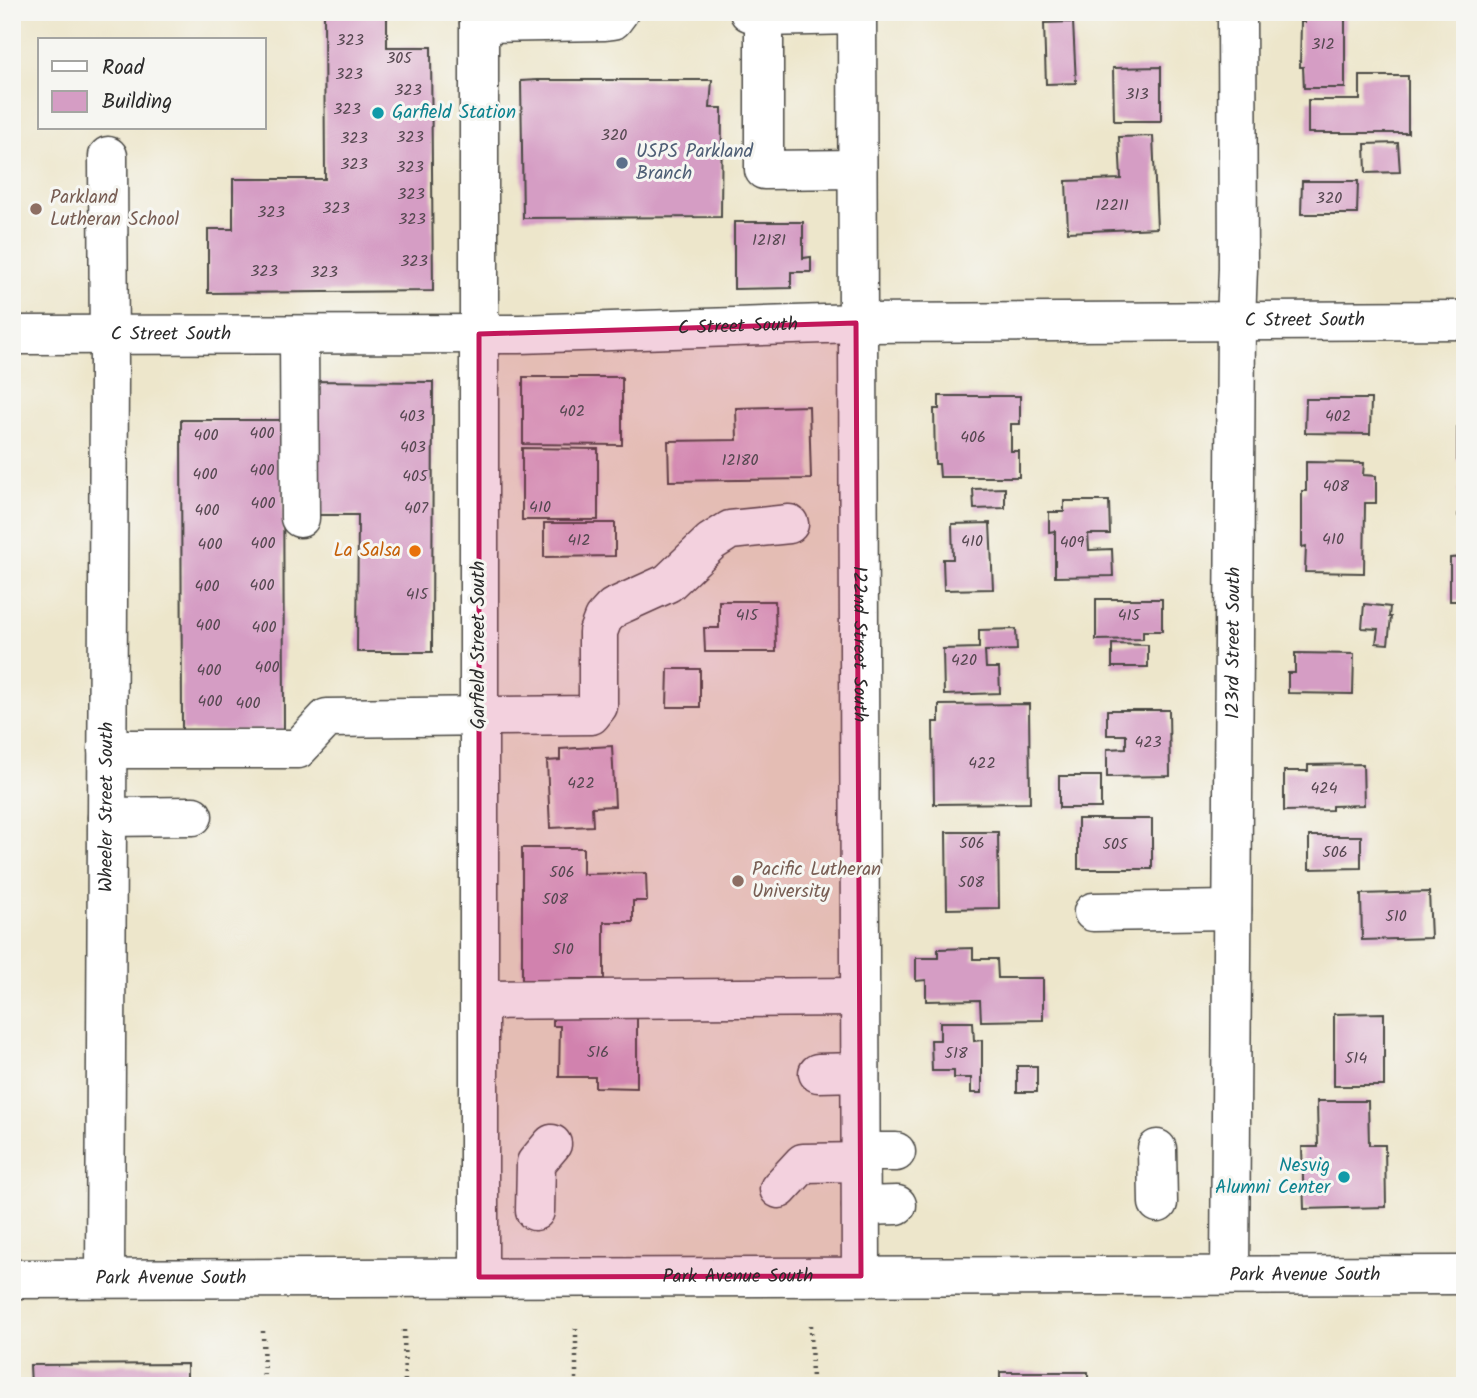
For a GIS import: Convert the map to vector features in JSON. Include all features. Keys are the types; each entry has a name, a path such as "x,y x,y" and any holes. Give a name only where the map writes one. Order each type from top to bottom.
{"street":[{"path":"479,18 605,21 613,20 619,12"},
{"name":"123rd Street South","path":"1230,1275 1238,268 1237,12"},
{"path":"857,14 757,15 764,170 857,169"},
{"name":"122nd Street South","path":"857,14 860,1072 869,1151 879,1206 861,1276"},
{"name":"Garfield Street South","path":"479,18 479,1277"},
{"name":"Wheeler Street South","path":"105,1278 108,156"},
{"name":"C Street South","path":"12,335 479,334 856,323 1465,320"},
{"path":"299,335 300,518"},
{"path":"107,749 299,749 327,718 591,716 598,706 597,632 603,619 613,608 668,583 711,542 730,530 789,524"},
{"path":"107,817 193,816"},
{"path":"1093,912 1232,910"},
{"path":"480,1000 860,997"},
{"path":"818,1073 860,1072"},
{"path":"818,1140 869,1151"},
{"path":"535,1211 536,1163 552,1144"},
{"path":"1157,1149 1157,1203"},
{"path":"779,1189 803,1163 869,1151"},
{"name":"Park Avenue South","path":"12,1279 1465,1275"}],"path":[{"path":"811,1325 812,1386"},
{"path":"576,1326 576,1386"},
{"path":"404,1330 405,1386"},
{"path":"263,1331 264,1386"}],"highlighted area":[{"path":"856,323 861,1276 479,1277 479,334"}],"building":[{"name":"Garfield Station","path":"324,12 387,12 387,47 431,47 433,291 208,293 208,229 233,229 233,179 325,179"},
{"path":"1304,12 1345,12 1345,88 1304,88 1303,67 1300,67 1301,22 1304,22"},
{"path":"1073,22 1076,83 1046,84 1044,23"},
{"path":"1161,67 1161,121 1114,121 1113,68"},
{"path":"1360,76 1408,76 1408,133 1308,133 1308,100 1360,100"},
{"name":"USPS Parkland Branch","path":"712,80 710,108 722,108 721,217 523,218 521,81"},
{"path":"1153,136 1157,228 1068,232 1066,181 1121,179 1119,137"},
{"path":"1398,143 1400,172 1366,173 1365,144"},
{"path":"1302,181 1358,181 1357,214 1301,214"},
{"path":"734,222 803,222 803,258 811,257 811,272 791,272 791,288 734,289"},
{"path":"523,377 622,377 622,445 523,444"},
{"path":"305,381 433,382 432,652 357,652 358,515 305,515"},
{"path":"939,396 1020,396 1020,424 1011,424 1011,451 1019,451 1019,477 940,477 939,464 935,464 934,409 939,409"},
{"path":"1306,399 1371,399 1370,434 1305,433"},
{"path":"809,406 811,479 669,481 668,441 737,440 736,408"},
{"path":"181,420 283,420 284,731 182,731"},
{"path":"1457,427 1465,427 1465,460 1457,460"},
{"path":"522,448 598,449 598,520 522,520"},
{"path":"1306,462 1364,463 1363,475 1376,476 1376,503 1365,503 1364,573 1305,572 1302,491 1306,491"},
{"path":"1005,488 1005,508 974,509 973,489"},
{"path":"1458,488 1465,488 1465,516 1458,516"},
{"path":"1064,501 1109,501 1110,534 1088,534 1089,550 1112,549 1113,576 1055,577 1055,531 1049,532 1049,512 1064,512"},
{"path":"544,523 615,523 615,556 544,557"},
{"path":"990,523 993,589 944,590 943,559 953,559 952,524"},
{"path":"1465,557 1465,601 1450,601 1450,558"},
{"path":"1096,599 1162,599 1162,631 1143,631 1143,639 1096,640"},
{"path":"719,601 775,601 776,652 705,652 704,628 719,628"},
{"path":"1364,604 1390,607 1388,644 1376,643 1378,629 1362,628"},
{"path":"1016,629 1017,650 985,651 986,668 999,668 1000,693 944,695 943,649 979,648 979,630"},
{"path":"1112,644 1148,645 1148,667 1112,667"},
{"path":"1295,653 1354,654 1353,694 1288,693 1288,673 1295,673"},
{"path":"668,669 700,669 700,707 667,707"},
{"path":"1029,704 1030,803 934,804 933,722 939,722 939,705"},
{"path":"1107,710 1169,710 1170,776 1107,777 1107,749 1126,748 1126,735 1107,735"},
{"path":"612,746 615,806 592,807 593,826 550,828 547,761 560,760 560,749"},
{"path":"1363,764 1364,805 1332,806 1332,810 1284,811 1284,771 1308,771 1308,765"},
{"path":"1059,776 1101,776 1101,808 1059,808"},
{"path":"1078,819 1152,819 1152,869 1078,869"},
{"path":"946,832 998,832 999,908 947,909"},
{"path":"1309,836 1361,836 1361,868 1309,869"},
{"path":"522,848 583,848 583,874 646,873 647,901 633,901 633,922 604,922 604,979 571,979 572,989 522,990"},
{"path":"1429,892 1431,938 1362,940 1361,894"},
{"path":"973,948 973,959 997,959 998,978 1043,978 1043,1020 981,1021 980,1000 926,1001 926,980 916,981 916,958 938,958 938,949"},
{"path":"553,1008 637,1009 637,1088 595,1087 595,1077 559,1077 560,1026 553,1026"},
{"path":"1384,1013 1384,1086 1334,1086 1334,1014"},
{"path":"940,1022 973,1022 974,1041 982,1040 982,1093 971,1093 971,1078 954,1078 954,1071 932,1071 931,1040 940,1040"},
{"path":"1017,1066 1037,1066 1037,1092 1017,1092"},
{"name":"Nesvig Alumni Center","path":"1317,1101 1368,1101 1369,1145 1385,1145 1386,1207 1304,1209 1302,1147 1318,1147"},
{"path":"187,1364 187,1386 31,1386 30,1365"},
{"path":"1000,1372 1088,1372 1088,1386 1000,1386"}],"place":[{"name":"Garfield Station","path":"378,113"},
{"name":"USPS Parkland Branch","path":"622,163"},
{"name":"Parkland Lutheran School","path":"36,209"},
{"name":"La Salsa","path":"415,551"},
{"name":"Pacific Lutheran University","path":"738,881"},
{"name":"Nesvig Alumni Center","path":"1344,1177"}]}
